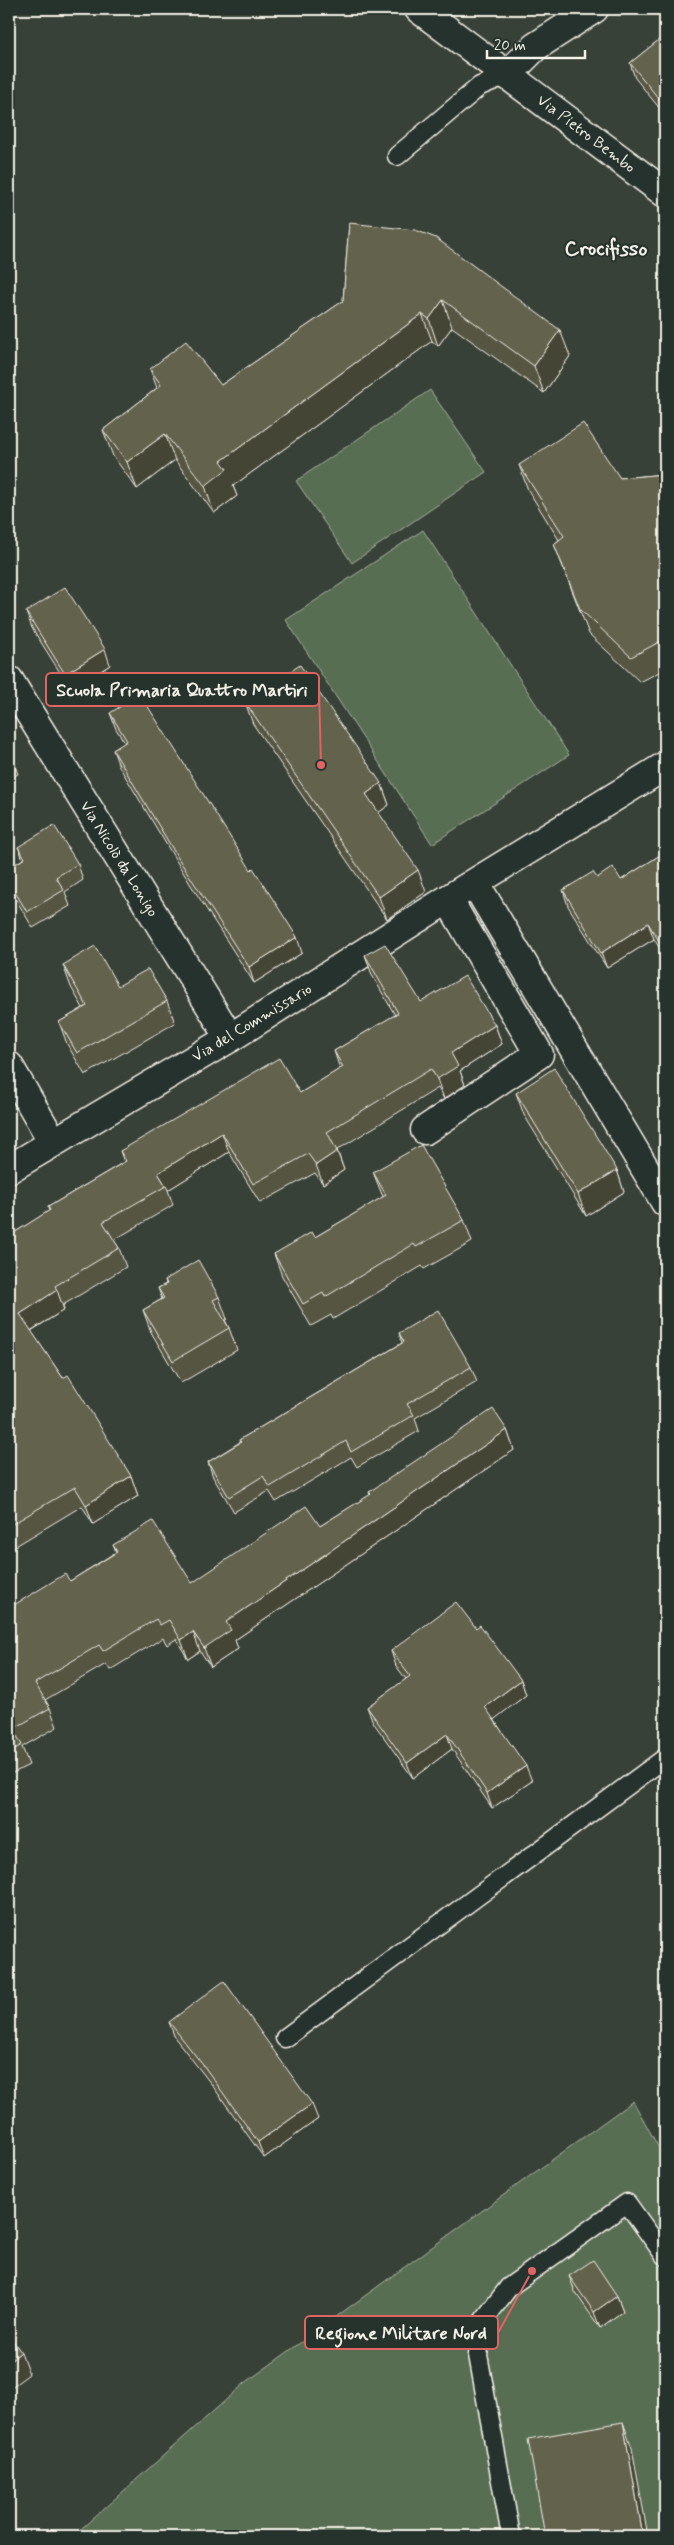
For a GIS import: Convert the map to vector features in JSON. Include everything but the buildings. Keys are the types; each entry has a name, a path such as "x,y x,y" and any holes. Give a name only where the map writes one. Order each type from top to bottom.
{"street":[{"name":"Via Pietro Bembo","path":"419,9 665,193"},
{"path":"507,75 535,47 594,9"},
{"name":"Via Nicolò da Lonigo","path":"9,680 230,1038"},
{"name":"Via del Commissario","path":"9,1169 230,1038 448,899 665,766"},
{"path":"475,883 665,1202"},
{"path":"424,1130 539,1054 448,899"},
{"path":"9,1066 53,1142"}],"lane":[{"path":"397,156 480,86 507,75"},
{"path":"285,2038 665,1758"},
{"path":"511,2536 478,2355 483,2321 509,2287 627,2203 665,2256"}],"green space":[{"path":"430,390 486,472 352,563 296,481"},
{"path":"423,530 569,755 432,844 286,620"},
{"path":"633,2101 665,2159 665,2536 73,2536 245,2383"}],"place":[{"name":"Scuola Primaria Quattro Martiri","path":"321,765"},
{"name":"Regione Militare Nord","path":"532,2271"}],"district":[{"name":"Crocifisso","path":"606,249"}]}
